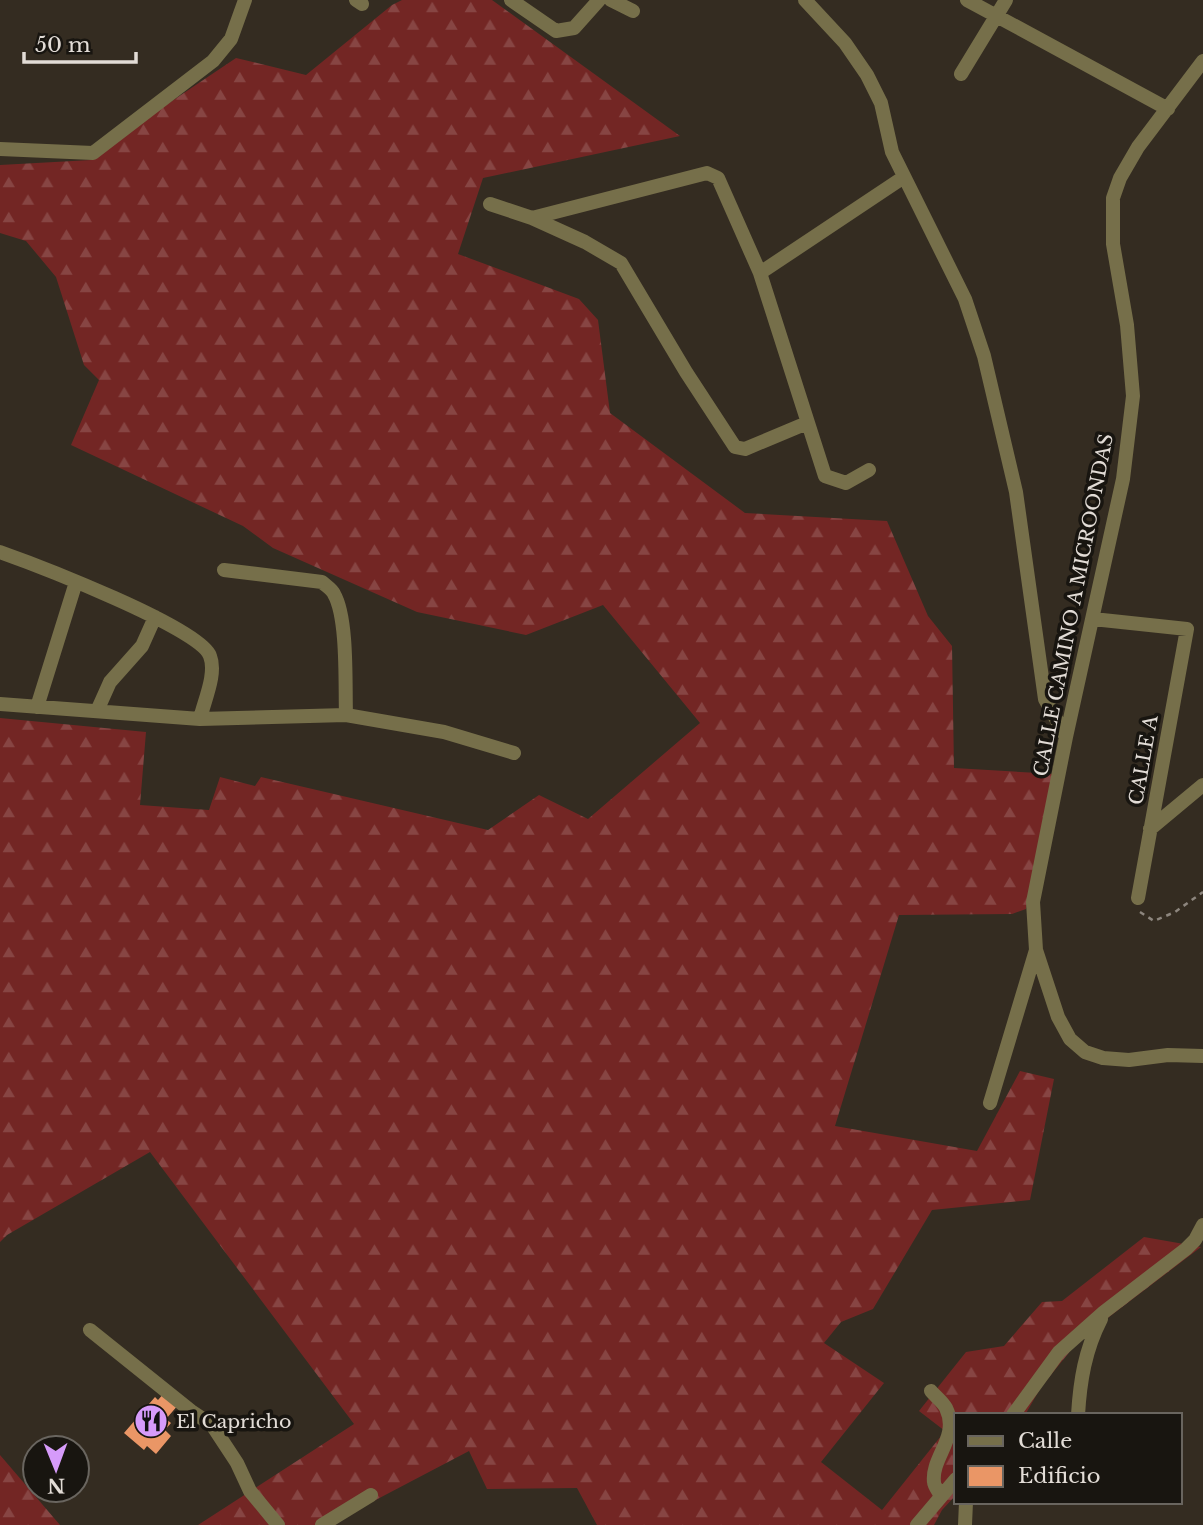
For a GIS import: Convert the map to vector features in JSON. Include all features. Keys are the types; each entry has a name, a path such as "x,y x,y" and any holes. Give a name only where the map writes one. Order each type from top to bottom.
{"street":[{"path":"0,149 93,153 213,61 230,39 246,0"},
{"path":"511,0 556,31 574,29 599,0"},
{"path":"611,0 633,10"},
{"path":"805,0 845,43 867,75 881,103 892,152 959,286 984,356 1016,492 1045,699 1066,737"},
{"path":"967,0 1168,109"},
{"path":"961,74 1006,0"},
{"name":"CALLE CAMINO A MICROONDAS","path":"1203,61 1138,147 1120,178 1113,198 1113,244 1127,325 1133,396 1123,479 1033,902 1036,950 1058,1017 1070,1039 1085,1052 1102,1058 1129,1060 1168,1055 1203,1056"},
{"path":"532,218 707,173 719,178 760,273 825,476 846,483 869,470"},
{"path":"760,273 904,177"},
{"path":"490,204 532,218 585,242 621,263 686,372 736,447 745,449 807,423"},
{"path":"0,552 155,617 198,641 207,649 212,670 200,719"},
{"path":"224,570 323,582 334,592 340,608 343,637 346,715"},
{"path":"37,708 76,582"},
{"path":"97,711 110,682 142,646 155,617"},
{"name":"CALLE A","path":"1093,619 1187,629 1138,898"},
{"path":"0,704 200,719 346,715 444,732 514,752"},
{"path":"1150,829 1203,785"},
{"path":"990,1103 1036,950"},
{"path":"1014,1413 1059,1352 1104,1312 1186,1249 1195,1240 1203,1225"},
{"path":"1077,1413 1083,1367 1090,1339 1104,1312"},
{"path":"90,1329 212,1425 237,1463 250,1491 278,1525"},
{"path":"931,1391 946,1408 950,1427 935,1469 933,1483 941,1496"},
{"path":"917,1525 954,1481"},
{"path":"322,1525 371,1495"},
{"path":"965,1525 966,1504"}],"path":[{"path":"1138,898 1140,913 1154,921 1175,912 1203,892"}],"green space":[{"path":"402,0 492,0 680,136 483,178 458,254 579,299 598,320 610,413 745,513 887,521 928,616 952,646 954,768 1055,774 1026,909 1012,914 899,915 835,1126 977,1151 1020,1071 1054,1079 1030,1200 932,1210 873,1309 841,1322 824,1343 884,1383 821,1462 882,1510 945,1431 919,1411 966,1352 1004,1346 1042,1302 1062,1301 1144,1237 1201,1247 1080,1339 1041,1387 1026,1413 954,1413 954,1497 942,1510 934,1525 597,1525 577,1488 487,1489 469,1451 328,1525 198,1525 354,1424 150,1152 7,1235 0,1242 0,718 146,732 140,805 209,810 220,777 255,786 261,777 488,830 539,795 588,819 700,723 603,605 526,635 417,612 273,548 243,526 71,445 99,380 84,365 56,277 26,241 0,233 0,165 91,160 236,58 306,75 392,5"},
{"path":"0,1455 21,1480 21,1504 42,1504 60,1525 0,1525"}],"building":[{"name":"El Capricho","path":"165,1392 179,1404 166,1419 171,1423 165,1430 171,1436 156,1454 147,1446 144,1450 124,1433 155,1397 158,1400"}],"place":[{"name":"El Capricho","path":"151,1421"}]}
